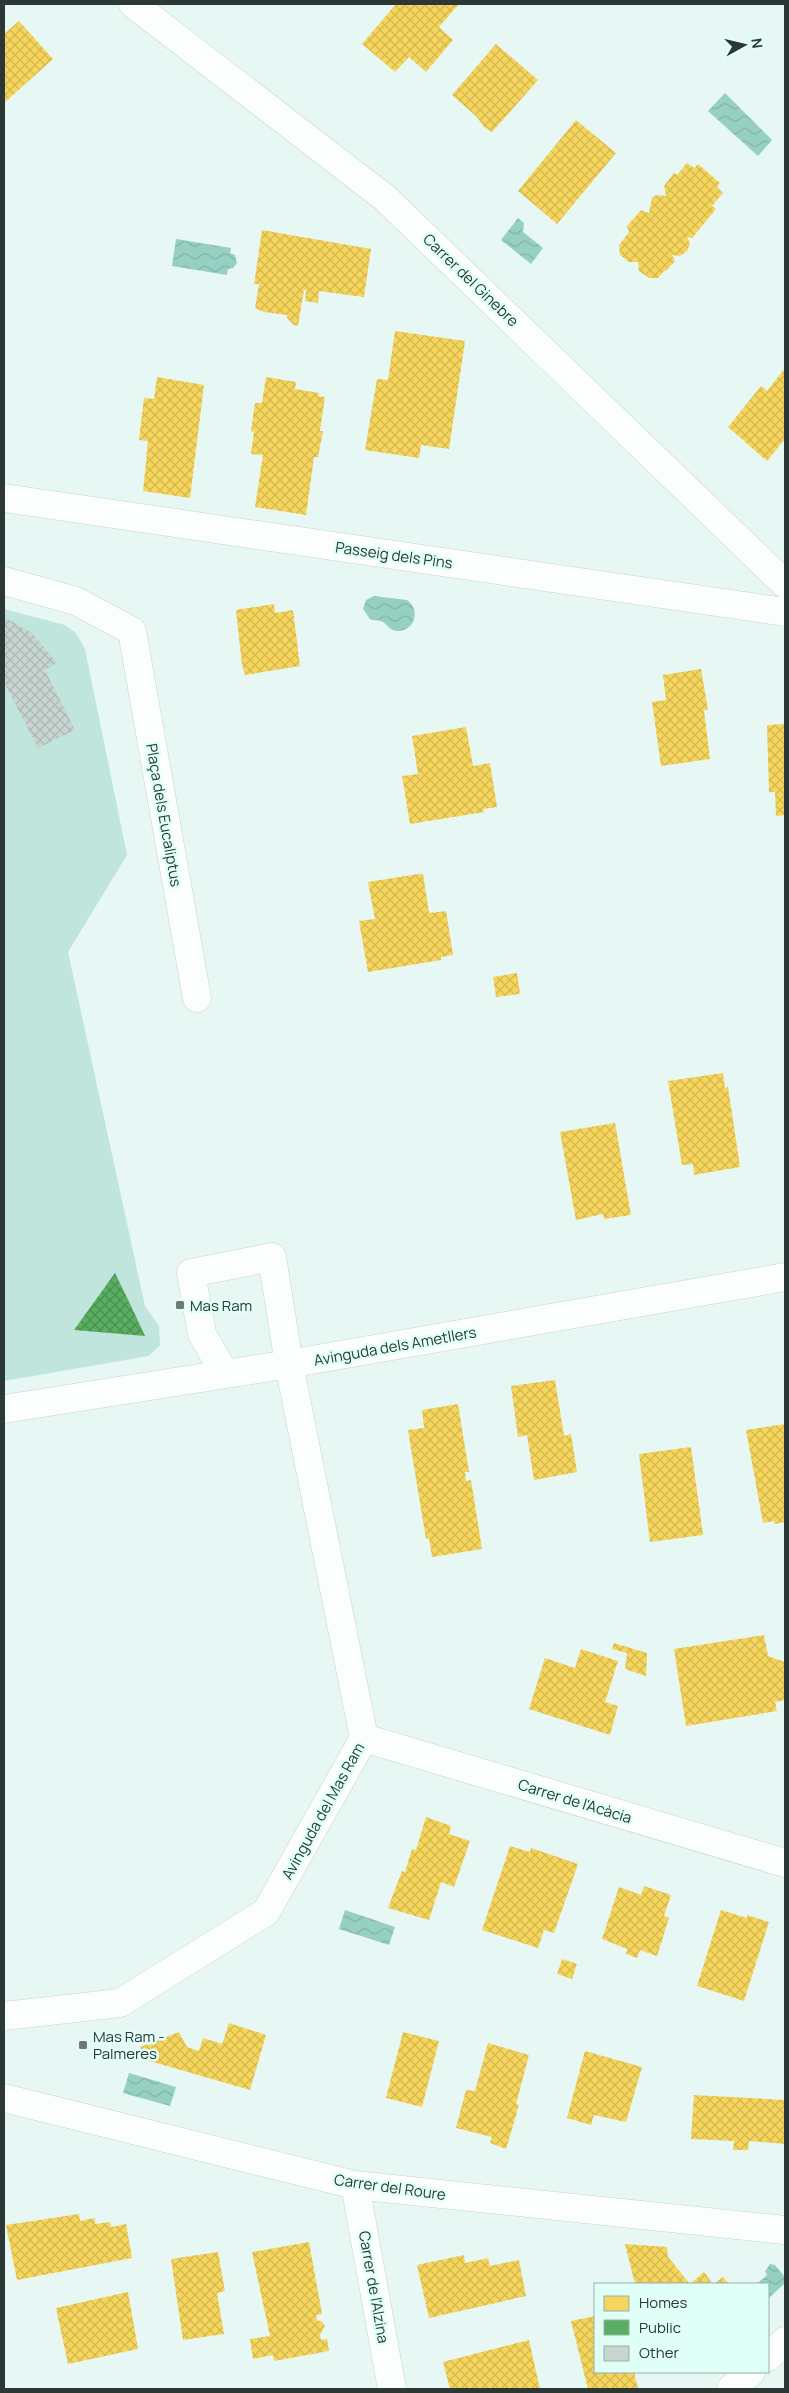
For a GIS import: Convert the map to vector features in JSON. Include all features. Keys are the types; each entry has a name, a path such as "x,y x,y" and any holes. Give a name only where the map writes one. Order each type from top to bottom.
{"street":[{"name":"Carrer del Ginebre","path":"133,4 385,198 785,584"},
{"name":"Passeig dels Pins","path":"4,498 785,612"},
{"name":"Plaça dels Eucaliptus","path":"4,581 76,601 132,631 197,998"},
{"name":"Avinguda del Mas Ram","path":"4,2016 120,2003 266,1912 364,1738 289,1364 272,1257 191,1273 202,1334 225,1374"},
{"name":"Avinguda dels Ametllers","path":"4,1409 289,1364 785,1277"},
{"name":"Carrer de l'Acàcia","path":"364,1738 785,1863"},
{"name":"Carrer del Roure","path":"4,2098 355,2186 785,2230"},
{"name":"Carrer de l'Alzina","path":"355,2186 392,2389"},
{"path":"769,2356 785,2341"},
{"path":"732,2389 750,2373"}],"shaded area":[{"path":"4,609 65,625 76,633 85,649 127,855 68,952 145,1306 159,1326 160,1345 149,1356 4,1381"}],"water":[{"path":"725,93 772,140 758,156 708,111"},
{"path":"518,218 524,223 523,232 543,248 531,264 501,240"},
{"path":"176,239 231,248 230,253 235,255 237,263 233,268 228,269 227,275 172,266"},
{"path":"374,596 407,600 414,609 415,614 412,624 404,630 395,631 381,621 370,619 363,609 366,600"},
{"path":"345,1910 395,1927 389,1945 339,1929"},
{"path":"129,2073 176,2087 170,2106 123,2093"},
{"path":"770,2264 775,2265 785,2277 785,2283 769,2298 769,2283 758,2283 767,2275 765,2271"}],"building: Homes":[{"path":"396,4 459,4 439,27 453,40 426,72 409,57 395,72 362,44"},
{"path":"19,21 53,59 4,103 4,34"},
{"path":"496,44 538,80 492,132 484,127 477,117 452,95"},
{"path":"576,120 616,153 557,224 518,191"},
{"path":"687,163 694,168 698,164 720,183 717,187 723,193 712,206 716,209 692,238 687,237 690,244 687,251 680,256 672,255 675,261 666,271 658,278 649,278 639,271 638,262 629,262 620,255 619,245 629,232 627,226 641,210 649,213 652,198 656,195 666,196 664,186 674,173 677,175"},
{"path":"262,230 371,249 364,297 319,291 318,303 305,301 306,290 304,290 298,326 294,325 287,318 287,315 264,312 255,308 259,284 254,284"},
{"path":"395,331 465,341 449,449 421,445 419,458 365,450 377,379 388,380"},
{"path":"785,368 785,439 767,461 728,427 761,386 767,391"},
{"path":"157,377 204,385 190,498 143,491 148,441 139,440 144,398 154,399"},
{"path":"266,377 296,382 295,389 319,393 318,396 325,397 320,431 323,431 318,457 314,457 306,515 255,507 263,455 251,454 254,432 251,431 255,403 262,403"},
{"path":"274,604 275,613 293,610 300,666 245,675 242,665 236,610"},
{"path":"701,669 708,710 704,710 710,759 661,766 652,702 666,700 663,675"},
{"path":"785,724 785,815 776,816 775,792 769,792 767,725"},
{"path":"466,727 473,766 490,763 497,807 483,809 484,812 410,824 402,776 418,774 412,736"},
{"path":"423,874 429,913 446,911 453,955 441,957 441,960 368,972 359,921 375,919 368,882"},
{"path":"517,973 520,994 496,997 493,977"},
{"path":"723,1073 725,1088 728,1087 740,1167 694,1175 693,1164 682,1165 668,1081"},
{"path":"615,1123 631,1215 604,1219 603,1214 576,1220 560,1132"},
{"path":"555,1380 564,1436 571,1434 577,1472 534,1480 527,1435 518,1437 511,1386"},
{"path":"458,1404 469,1472 465,1472 466,1481 471,1480 482,1549 432,1557 429,1538 426,1539 408,1430 424,1428 422,1410"},
{"path":"785,1424 785,1522 775,1524 774,1521 763,1523 746,1430"},
{"path":"691,1447 703,1535 650,1542 639,1454"},
{"path":"764,1635 768,1656 785,1662 785,1700 775,1702 777,1711 686,1726 674,1649"},
{"path":"614,1643 647,1653 646,1676 625,1669 627,1653 612,1649"},
{"path":"581,1649 618,1661 605,1702 618,1706 610,1735 529,1709 545,1658 575,1668"},
{"path":"426,1817 451,1826 449,1834 470,1841 454,1887 441,1882 429,1920 388,1908 402,1871 405,1872 412,1849 416,1850"},
{"path":"510,1846 530,1852 531,1848 578,1864 554,1933 544,1930 538,1948 482,1930"},
{"path":"644,1886 671,1895 664,1916 669,1918 657,1956 640,1950 637,1958 626,1954 627,1949 602,1939 619,1887 641,1895"},
{"path":"721,1910 769,1922 744,2001 697,1986"},
{"path":"562,1959 577,1964 572,1979 557,1974"},
{"path":"229,2023 266,2035 250,2090 146,2060 140,2047 179,2032 187,2047 199,2051 203,2038 222,2044"},
{"path":"403,2032 439,2041 422,2107 386,2098"},
{"path":"488,2043 529,2055 516,2104 519,2105 506,2149 490,2143 492,2137 456,2128 466,2090 475,2091"},
{"path":"585,2051 642,2067 626,2122 594,2115 591,2125 567,2118"},
{"path":"694,2095 785,2100 785,2144 749,2141 748,2150 733,2150 734,2141 691,2139"},
{"path":"79,2214 80,2221 95,2218 95,2224 110,2222 111,2227 126,2224 132,2258 17,2280 6,2225"},
{"path":"309,2242 322,2314 316,2315 317,2320 325,2326 320,2335 321,2340 327,2339 329,2351 274,2361 273,2355 253,2359 250,2339 270,2336 252,2252"},
{"path":"625,2244 667,2247 668,2257 689,2283 635,2283"},
{"path":"218,2252 225,2291 217,2293 224,2334 183,2340 171,2259"},
{"path":"464,2255 465,2263 488,2258 490,2266 519,2260 526,2296 429,2318 417,2265"},
{"path":"704,2272 712,2283 691,2283"},
{"path":"723,2277 728,2283 715,2283"},
{"path":"128,2292 138,2349 68,2364 56,2308"},
{"path":"594,2316 594,2373 634,2373 638,2388 588,2389 571,2321"},
{"path":"529,2340 540,2389 450,2389 443,2362"}],"building: Public":[{"path":"115,1273 145,1336 74,1330"}],"building: Other":[{"path":"4,617 32,633 57,663 45,670 75,730 38,748 4,682"}],"place":[{"name":"Mas Ram","path":"180,1305"},
{"name":"Mas Ram - Palmeres","path":"83,2045"}]}
